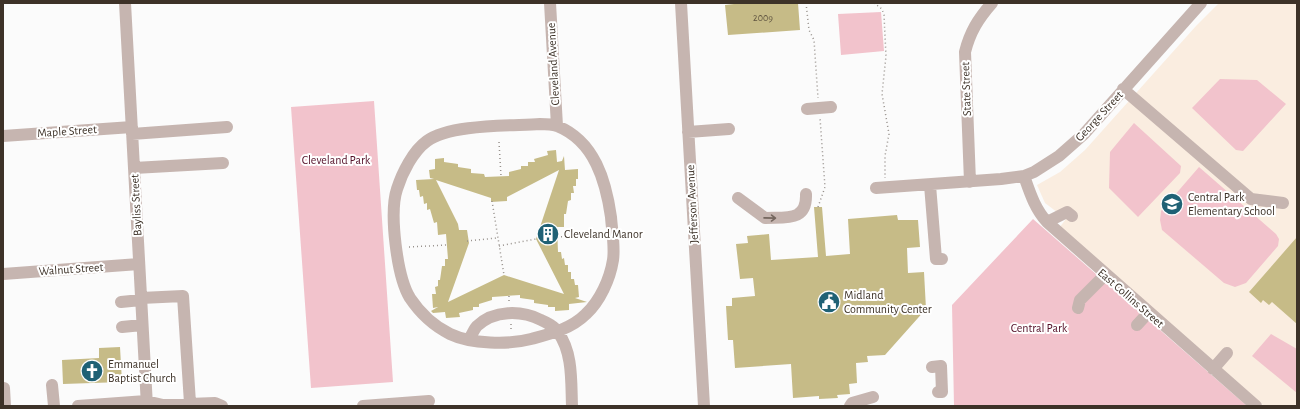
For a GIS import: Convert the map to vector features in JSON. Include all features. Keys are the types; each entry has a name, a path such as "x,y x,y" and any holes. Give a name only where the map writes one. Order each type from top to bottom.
{"street":[{"name":"Bayliss Street","path":"125,3 147,404"},
{"name":"Cleveland Avenue","path":"550,3 557,126"},
{"name":"Jefferson Avenue","path":"681,3 704,406"},
{"name":"State Street","path":"970,182 965,52 969,34 977,19 992,3"},
{"name":"George Street","path":"881,188 970,182 1024,176 1034,172 1059,156 1084,134 1201,3"},
{"path":"1123,89 1252,199 1283,204"},
{"path":"807,109 831,107"},
{"path":"540,124 557,126 576,138 591,154 601,171 608,198 613,240 613,260 607,282 598,299 586,315 569,327 558,331 521,342 503,343 469,339 451,335 435,325 421,312 410,297 402,278 398,253 394,220 396,190 411,159 426,142 441,134 457,130 540,124"},
{"name":"Maple Street","path":"3,136 226,127"},
{"path":"688,132 729,129"},
{"path":"134,168 223,163"},
{"name":"East Collins Street","path":"1024,176 1034,204 1047,222 1148,313 1256,406"},
{"path":"930,185 938,219 936,259 942,259"},
{"path":"738,198 765,218 785,217 801,213 807,203 806,194"},
{"path":"1047,222 1067,212 1072,216"},
{"name":"Walnut Street","path":"3,274 139,264"},
{"path":"1078,308 1080,300 1105,275"},
{"path":"121,302 183,296 190,403"},
{"path":"469,339 477,326 501,314 514,312 531,315 546,322 558,331 568,354 572,406"},
{"path":"1137,325 1148,313"},
{"path":"122,327 142,326"},
{"path":"1213,369 1228,353"},
{"path":"932,367 941,366 942,392 938,392"},
{"path":"52,385 54,406"},
{"path":"4,388 5,406"},
{"path":"850,406 873,397"},
{"path":"362,406 430,401"},
{"path":"78,406 215,403 222,406"}],"path":[{"path":"874,3 882,9 884,15 886,56 882,94 889,134 881,188"},
{"path":"499,142 501,176"},
{"path":"492,201 504,275"},
{"path":"557,237 602,235"},
{"path":"467,241 498,238"},
{"path":"499,246 536,239"},
{"path":"409,247 447,245"},
{"path":"510,319 512,336"}],"shaded area":[{"name":"Central Park Elementary School","path":"1219,3 1297,3 1297,406 1264,406 1226,374 1059,228 1066,219 1045,203 1037,185 1060,172 1085,150 1196,26"}],"green space":[{"path":"881,12 884,51 841,55 838,14"},
{"path":"1220,79 1257,80 1286,104 1243,151 1236,150 1192,108"},
{"name":"Cleveland Park","path":"374,101 393,382 311,388 291,107"},
{"path":"1134,123 1181,166 1180,173 1138,217 1109,188 1110,152"},
{"path":"1199,167 1276,234 1279,239 1278,246 1246,283 1235,287 1224,283 1162,230 1160,220 1161,211"},
{"name":"Central Park","path":"1033,219 1247,406 954,406 952,305"},
{"path":"1271,334 1297,349 1297,393 1252,356"}],"building":[{"path":"743,3 798,3 800,30 728,35 725,5"},
{"name":"Cleveland Manor","path":"556,150 557,162 562,161 564,156 565,170 578,169 576,186 573,186 574,193 571,193 571,200 568,201 566,214 564,214 564,227 557,227 558,252 561,252 565,265 568,265 568,272 571,272 571,279 574,279 575,285 578,285 579,297 575,298 587,302 569,304 569,310 555,311 555,307 548,307 548,305 534,303 534,300 520,298 520,295 492,297 492,300 479,304 479,307 473,307 473,310 459,313 460,317 446,318 445,312 433,313 431,311 438,307 433,308 432,294 436,294 435,287 438,286 438,280 440,280 442,266 445,266 445,259 448,259 446,234 438,235 437,222 434,223 430,209 427,210 427,203 424,204 423,196 420,197 419,190 417,190 416,180 434,179 430,178 429,170 435,169 435,159 444,158 444,162 458,164 458,167 471,169 471,173 484,174 485,177 509,176 509,172 521,169 521,166 528,166 528,162 535,162 534,159 548,155 547,151","holes":["559,170 536,239 564,294 504,275 448,302 469,243 467,230 459,230 458,224 436,180 491,198 491,202 507,201 507,197"]},
{"name":"Midland Community Center","path":"814,207 822,207 826,256 850,254 848,219 897,215 898,220 918,220 920,247 907,248 908,273 924,272 926,309 885,355 867,356 868,362 856,363 857,383 849,384 850,394 837,395 838,398 819,399 819,396 793,398 791,364 735,368 733,340 728,340 726,306 732,306 732,298 755,296 753,278 740,279 736,244 748,243 747,236 769,234 771,260 818,257"},
{"path":"1297,237 1297,324 1272,302 1269,305 1263,300 1261,303 1249,292"},
{"name":"Emmanuel Baptist Church","path":"120,347 122,382 63,384 62,360 99,358 99,348"}],"place":[{"name":"Central Park Elementary School","path":"1172,204"},
{"name":"Cleveland Manor","path":"548,234"},
{"name":"Midland Community Center","path":"829,302"},
{"name":"Emmanuel Baptist Church","path":"92,371"}]}
